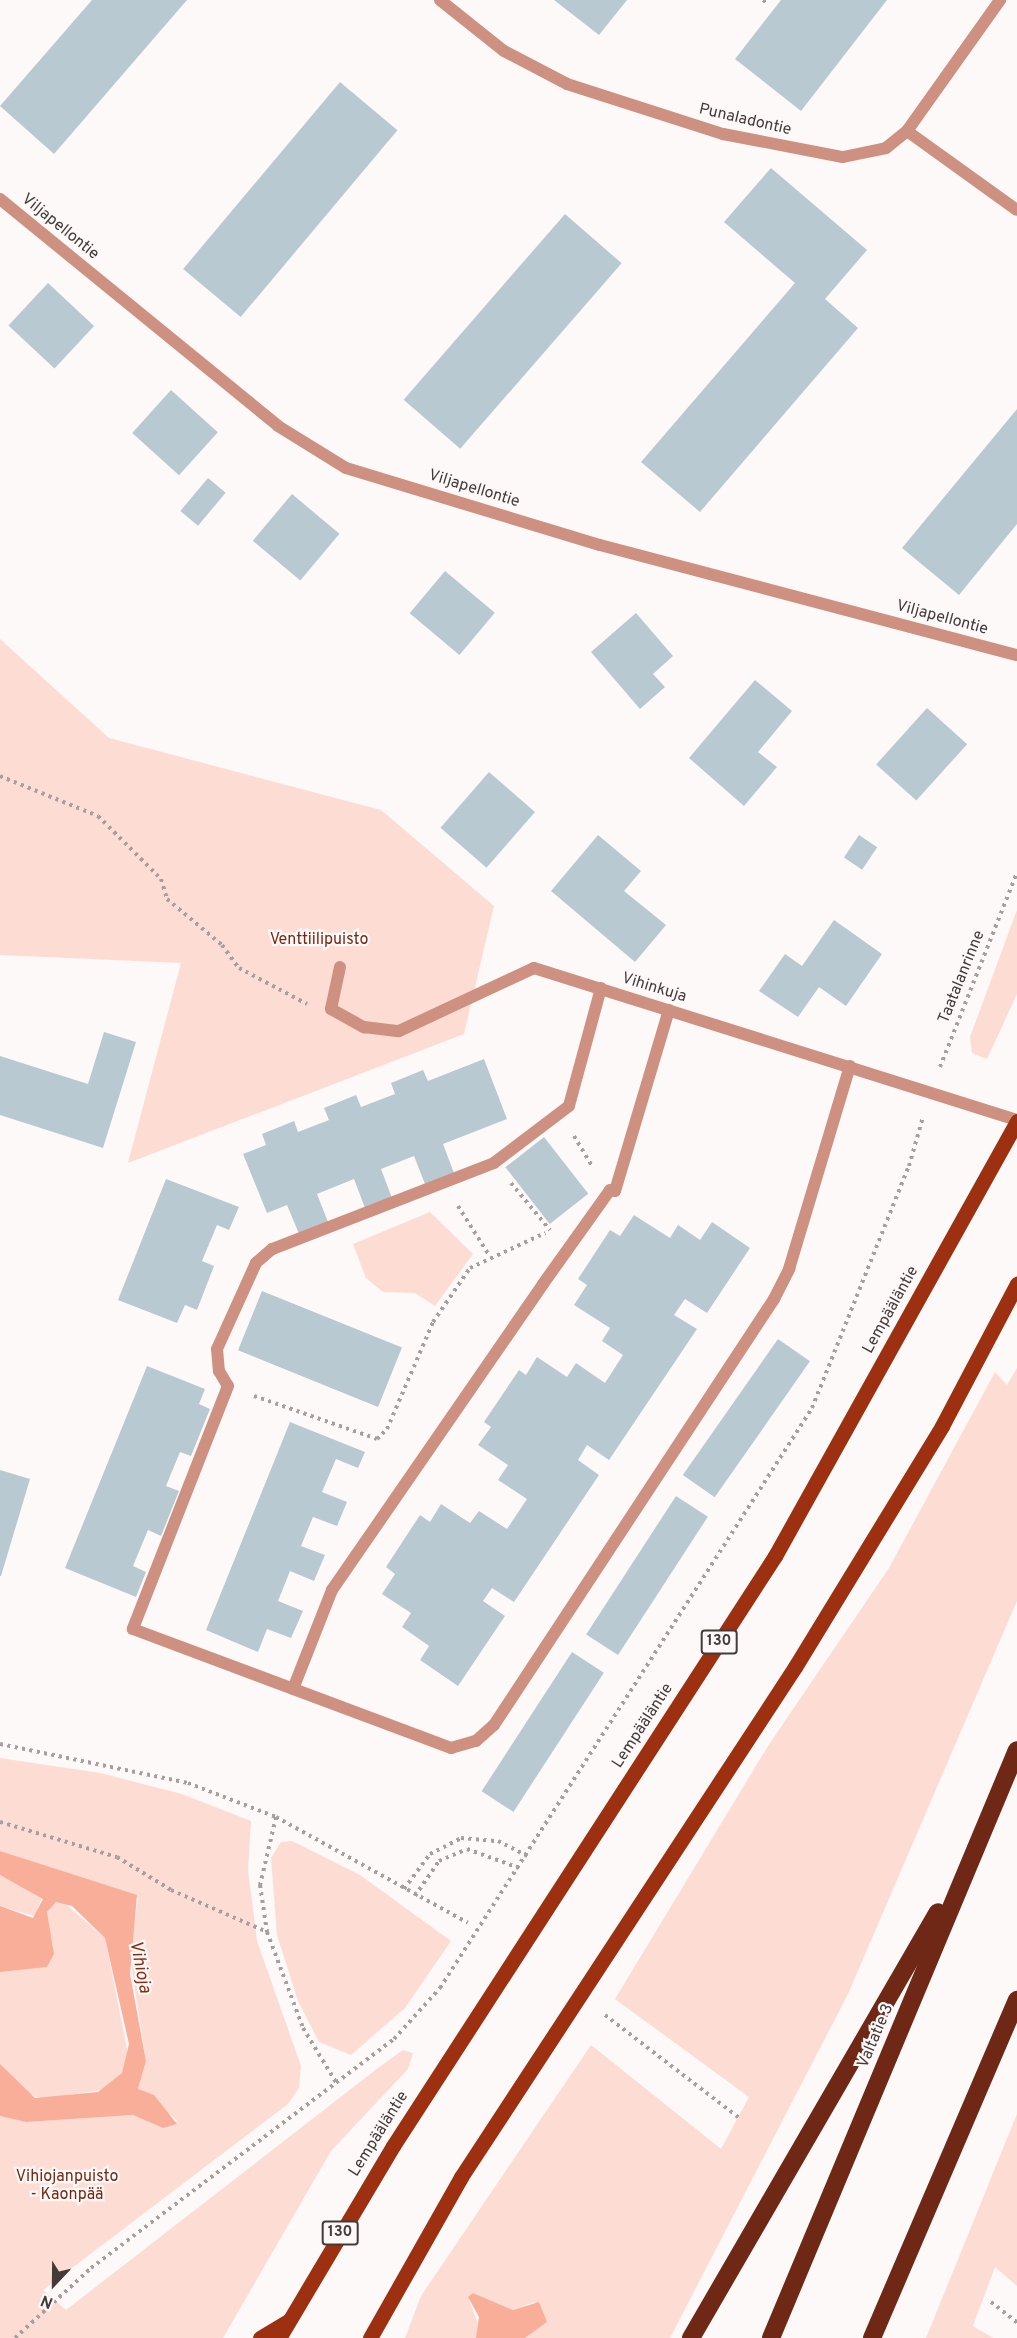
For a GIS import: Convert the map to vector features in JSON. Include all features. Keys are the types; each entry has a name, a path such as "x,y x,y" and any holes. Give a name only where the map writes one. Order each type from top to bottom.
{"highway":[{"name":"Valtatie 3","path":"771,2338 1017,1750"},
{"path":"691,2338 972,1853"},
{"path":"872,2338 1017,2000"}],"main road":[{"name":"Lempääläntie","path":"279,2338 496,1984 775,1557 1017,1120"},
{"path":"370,2338 461,2177 725,1780 912,1476 1017,1284"},
{"name":"130","path":"260,2338 288,2320"}],"street":[{"name":"Punaladontie","path":"440,0 504,51 567,84 723,134 843,157 886,148 906,131 1000,0"},
{"path":"906,131 1017,210"},
{"name":"Viljapellontie","path":"0,199 278,426 346,468 600,544 1017,655"},
{"path":"331,1009 340,967"},
{"name":"Vihinkuja","path":"331,1009 364,1026 399,1031 534,968 930,1090 1017,1120"},
{"path":"601,988 569,1106 494,1163 445,1185 272,1249 256,1263 218,1349 219,1371 228,1386 132,1629 451,1748 476,1741 494,1725 774,1299 789,1269 850,1066"},
{"path":"293,1689 332,1590 610,1190 615,1191 669,1010"}],"path":[{"path":"0,776 98,816 161,879 167,899 222,945 239,968 282,995 331,1009"},
{"name":"Taatalanrinne","path":"15,2338 91,2268 337,2084 418,2014 527,1857 812,1408 909,1166 930,1090 1017,873"},
{"path":"569,1106 576,1144 610,1190"},
{"path":"494,1163 551,1231"},
{"path":"445,1185 489,1255"},
{"path":"228,1386 377,1439 387,1429 433,1322 470,1268 489,1255 551,1231 561,1224"},
{"path":"0,1744 188,1783 276,1817 415,1896 468,1923"},
{"path":"276,1817 260,1885 267,1932 303,2028 337,2084"},
{"path":"0,1822 117,1857 171,1890 267,1932"},
{"path":"404,1889 430,1854 461,1838 498,1841 527,1857"},
{"path":"415,1896 439,1861 467,1849 519,1868"},
{"path":"605,2015 738,2117"},
{"path":"991,2301 1017,2322"}],"green space":[{"name":"Venttiilipuisto","path":"0,639 109,738 381,810 494,906 464,1034 128,1163 181,963 0,955"},
{"path":"1017,910 1017,994 987,1059 972,1053 970,1037"},
{"path":"430,1212 473,1254 435,1306 415,1293 383,1292 366,1278 353,1244"},
{"path":"1017,1368 1017,1601 848,1994 670,2338 525,2338 547,2322 534,2302 513,2310 473,2293 469,2300 480,2329 476,2338 405,2338 421,2296 591,2045 721,2149 749,2097 615,1999 768,1746 889,1568 995,1372 1007,1385"},
{"name":"Vihiojanpuisto - Kaonpää","path":"0,1758 100,1773 182,1794 251,1821 248,1870 257,1941 301,2066 299,2088 288,2104 43,2290 66,2310 378,2068 403,2050 413,2053 408,2069 331,2151 223,2338 0,2338 0,2116 26,2122 133,2115 163,2128 178,2121 138,2089 146,2061 130,1957 138,1898 0,1851"},
{"path":"292,1841 360,1875 451,1941 405,2008 351,2055 319,2042 298,2001 277,1935 271,1858 281,1842"},
{"path":"0,1875 42,1897 35,1916 0,1906"},
{"path":"62,1901 105,1938 128,2054 122,2073 107,2089 43,2099 26,2093 0,2064 0,1972 53,1947 45,1916 53,1903"},
{"path":"1017,2114 1017,2286 995,2267 973,2326 993,2338 926,2338"}],"shaded area":[{"path":"0,1851 137,1895 130,1974 146,2061 138,2089 154,2095 177,2124 163,2128 133,2115 26,2122 0,2116 0,2064 35,2098 98,2092 122,2073 129,2044 105,1938 72,1906 56,1902 47,1912 54,1954 47,1967 0,1972 0,1906 33,1918 43,1899 0,1875"},
{"path":"473,2293 513,2310 539,2302 547,2322 525,2338 476,2338 479,2317 468,2297"}],"building":[{"path":"92,0 187,0 54,154 0,106"},
{"path":"554,0 627,0 599,35"},
{"path":"781,0 887,0 801,111 735,59"},
{"path":"340,82 397,130 241,317 183,269"},
{"path":"771,168 867,250 825,299 858,328 700,512 641,462 795,283 724,222"},
{"path":"565,214 622,263 460,449 404,400"},
{"path":"48,283 94,326 55,368 8,325"},
{"path":"171,390 218,432 179,475 132,433"},
{"path":"1017,409 1017,524 959,595 902,548"},
{"path":"208,478 226,493 198,526 180,511"},
{"path":"292,494 339,534 300,581 253,541"},
{"path":"445,571 495,613 459,655 410,613"},
{"path":"636,613 673,656 653,674 665,687 640,709 591,652"},
{"path":"755,680 792,711 758,752 777,767 744,806 689,758"},
{"path":"927,708 967,744 916,801 876,764"},
{"path":"489,772 535,812 486,868 440,828"},
{"path":"598,835 641,871 624,891 666,925 635,962 551,891"},
{"path":"859,835 877,847 862,870 844,857"},
{"path":"834,920 882,954 846,1006 819,987 798,1017 759,991 785,954 802,966"},
{"path":"104,1032 136,1042 103,1148 0,1115 0,1056 88,1084"},
{"path":"484,1059 507,1119 443,1144 454,1173 425,1184 414,1156 381,1169 392,1198 365,1208 354,1179 317,1194 328,1222 299,1234 287,1205 267,1213 243,1154 266,1145 262,1134 294,1121 298,1132 329,1120 324,1108 356,1095 361,1107 395,1094 391,1083 423,1070 428,1081"},
{"path":"544,1137 588,1194 550,1224 505,1167"},
{"path":"166,1179 239,1207 229,1230 217,1225 202,1261 214,1266 197,1310 185,1305 177,1323 118,1300"},
{"path":"634,1215 670,1238 678,1225 700,1240 712,1222 750,1248 707,1313 685,1299 674,1315 697,1329 609,1460 587,1445 578,1460 599,1475 514,1602 492,1588 483,1601 505,1616 458,1686 420,1660 429,1646 402,1627 411,1613 382,1594 395,1574 386,1567 420,1515 430,1522 441,1504 470,1523 479,1511 507,1529 527,1499 498,1480 508,1465 478,1445 491,1427 484,1422 519,1370 526,1375 537,1357 567,1377 576,1363 605,1383 623,1355 602,1341 610,1328 574,1305 587,1285 578,1279 610,1230 620,1236"},
{"path":"262,1291 402,1348 378,1407 238,1350"},
{"path":"778,1339 810,1361 715,1497 683,1475"},
{"path":"147,1366 205,1389 199,1404 210,1409 191,1456 180,1452 166,1486 179,1491 161,1536 148,1530 133,1566 146,1572 136,1597 65,1568"},
{"path":"290,1422 365,1452 358,1468 336,1459 322,1492 347,1502 337,1526 313,1517 301,1546 325,1555 314,1581 290,1571 278,1601 303,1611 291,1638 267,1629 258,1652 206,1630"},
{"path":"0,1470 30,1479 1,1576 0,1576"},
{"path":"676,1496 708,1517 618,1655 586,1634"},
{"path":"572,1652 604,1673 513,1812 482,1791"}],"water label":[{"name":"Vihioja","path":"139,1967"}]}
